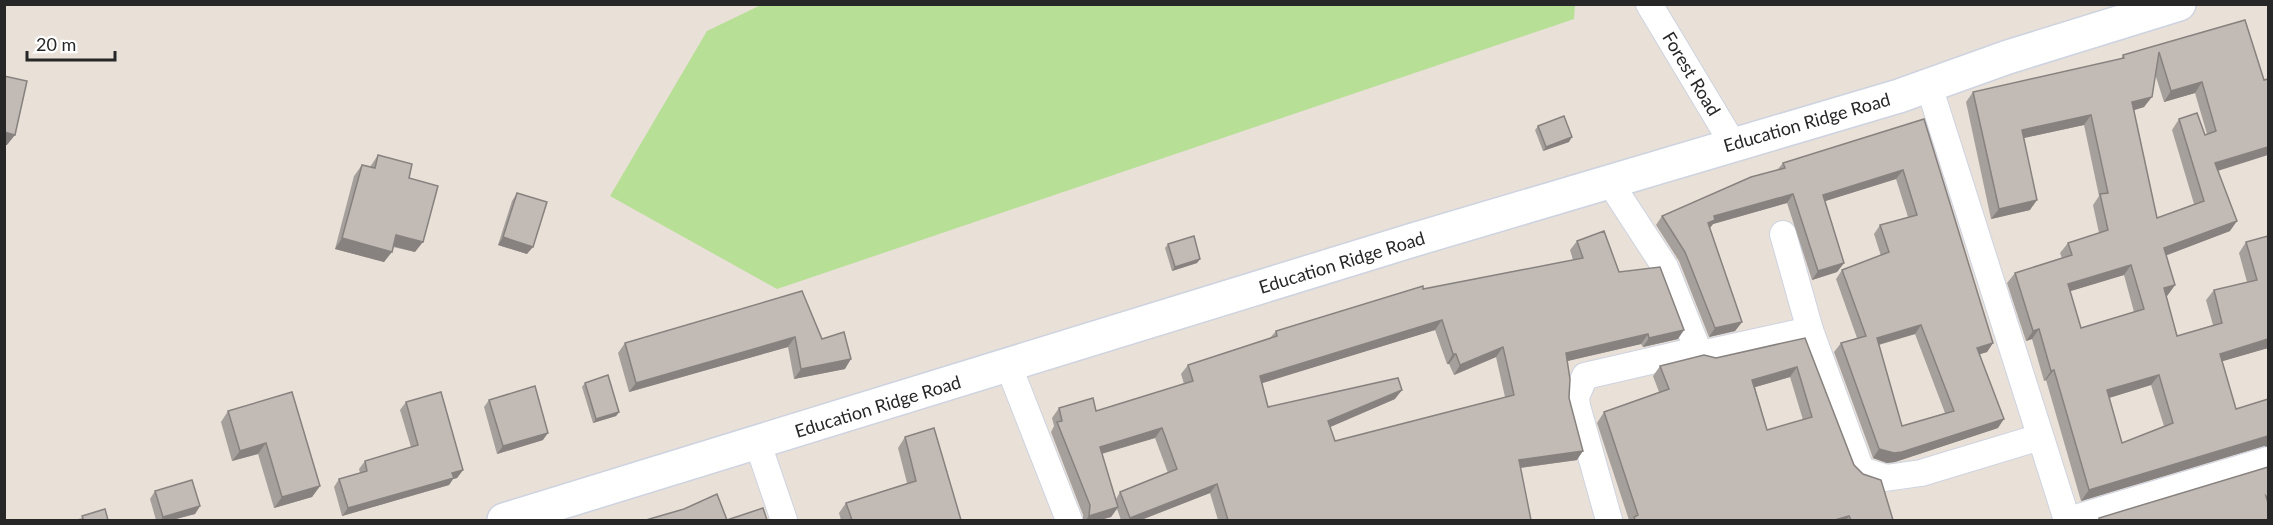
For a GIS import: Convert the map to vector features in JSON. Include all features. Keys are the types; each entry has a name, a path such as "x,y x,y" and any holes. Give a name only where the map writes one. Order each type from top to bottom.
{"street":[{"name":"Forest Road","path":"1649,4 1732,144"},
{"name":"Education Ridge Road","path":"504,520 758,444 1609,181 1929,86 2008,57 2179,4"},
{"path":"1929,86 2068,520 2268,460"},
{"path":"1609,181 1665,267 1698,350"},
{"path":"1783,234 1810,330 1861,470 1886,478 1921,473 2040,437"},
{"path":"1609,520 1577,406 1576,397 1585,376 1698,350 1706,353 1810,330"},
{"path":"1009,366 1069,520"},
{"path":"758,444 784,520"}],"green space":[{"path":"763,4 1575,5 1574,19 777,289 610,196 707,31"}],"building":[{"path":"2245,20 2264,80 2268,79 2268,147 2215,163 2237,221 2164,248 2175,285 2164,288 2177,336 2222,323 2214,290 2257,280 2246,242 2268,236 2268,339 2220,354 2236,409 2268,399 2268,436 2089,490 2054,370 2051,371 2039,329 2033,331 2015,273 2072,255 2068,243 2108,230 2100,194 2108,193 2091,115 2022,130 2037,200 1999,209 1973,92 2124,58 2123,55","holes":["2159,52 2171,91 2202,82 2216,131 2205,135 2197,113 2179,119 2204,201 2157,218 2132,102 2152,97","2131,265 2144,309 2081,328 2068,284","2159,375 2173,423 2122,443 2107,390"]},
{"path":"4,76 27,81 15,135 4,132"},
{"path":"1564,116 1572,137 1546,147 1538,126"},
{"path":"1924,119 1993,343 1977,348 2004,419 1902,452 1894,453 1879,449 1841,343 1866,336 1842,270 1889,252 1880,225 1917,215 1903,170 1823,195 1844,263 1818,271 1793,194 1714,216 1715,220 1708,223 1742,322 1715,328 1685,252 1662,216 1751,177 1785,168 1783,163","holes":["1921,325 1954,411 1902,426 1877,338"]},
{"path":"378,155 412,164 409,178 438,186 423,242 396,235 392,252 342,238 362,165 375,168"},
{"path":"517,193 547,202 533,247 503,237"},
{"path":"1604,231 1619,272 1660,267 1684,330 1649,338 1648,334 1566,353 1570,379 1569,398 1583,451 1519,460 1531,520 1228,520 1217,484 1130,518 1120,492 1177,469 1162,428 1100,447 1118,507 1089,516 1090,505 1057,422 1062,421 1059,408 1093,398 1096,411 1193,381 1188,365 1277,336 1276,331 1423,286 1423,289 1583,258 1577,241","holes":["1442,320 1453,354 1456,354 1460,365 1503,347 1514,395 1335,441 1328,421 1402,390 1398,378 1268,407 1260,376"]},
{"path":"1194,236 1200,259 1175,267 1168,244"},
{"path":"802,291 822,339 844,332 851,359 801,369 795,337 636,383 625,343"},
{"path":"1805,338 1854,465 1863,474 1881,480 1893,520 1851,520 1849,516 1835,520 1635,520 1634,517 1638,515 1604,412 1669,389 1660,366 1704,355 1716,358","holes":["1797,367 1812,417 1767,430 1752,380"]},
{"path":"608,375 619,412 596,419 585,383"},
{"path":"535,386 548,433 503,446 489,400"},
{"path":"292,392 320,486 282,497 266,443 240,451 228,411"},
{"path":"441,392 463,470 452,473 454,478 348,508 339,479 367,471 365,461 418,445 406,402"},
{"path":"934,428 961,520 852,520 846,503 916,481 905,437"},
{"path":"2268,467 2268,498 2266,496 2268,520 2099,520 2099,518"},
{"path":"192,480 200,506 163,517 155,491"},
{"path":"717,494 727,520 646,520 684,509"},
{"path":"763,508 767,520 727,520"},
{"path":"105,509 108,520 76,520 83,519 82,516"}]}
